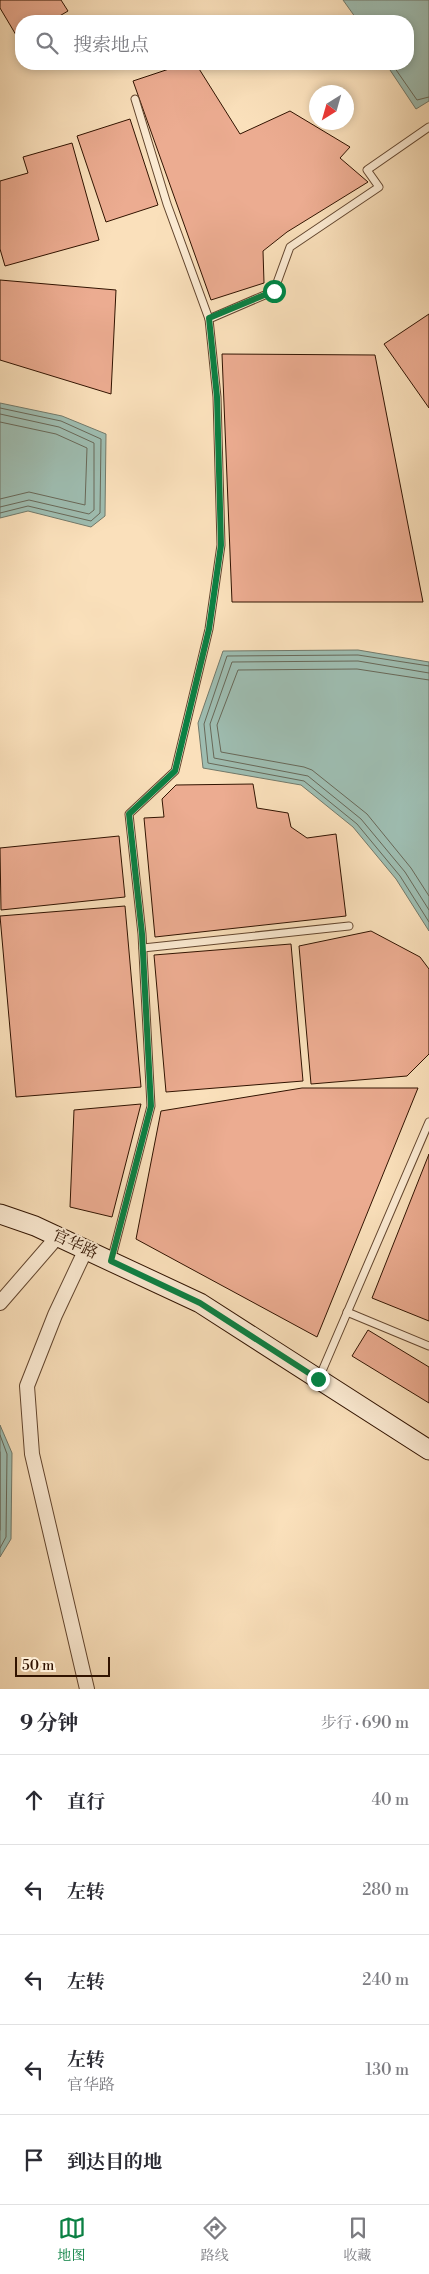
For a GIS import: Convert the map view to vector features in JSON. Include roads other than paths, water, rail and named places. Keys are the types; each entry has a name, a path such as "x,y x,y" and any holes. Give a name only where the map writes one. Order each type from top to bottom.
{"main road":[{"name":"官华路","path":"0,1214 36,1226 200,1303 429,1450"}],"street":[{"path":"0,1303 58,1236"},
{"path":"86,1249 54,1315 27,1386 32,1454 87,1689"}],"lane":[{"path":"111,1261 151,1106 143,948 129,814 175,771 209,629 221,545 217,397 209,318 167,204 135,99"},
{"path":"209,318 274,291 290,247 379,187 367,170 429,126"},
{"path":"143,948 349,926"},
{"path":"318,1379 429,1122"},
{"path":"347,1312 429,1346"}],"water":[{"path":"343,0 429,0 429,101 416,109 390,70 414,70 414,15 354,15"},
{"path":"0,403 62,416 106,434 105,516 91,527 28,511 0,518"},
{"path":"358,650 429,662 429,931 396,879 353,827 301,785 203,768 198,723 223,651"},
{"path":"0,1425 12,1453 11,1539 0,1557"}]}
